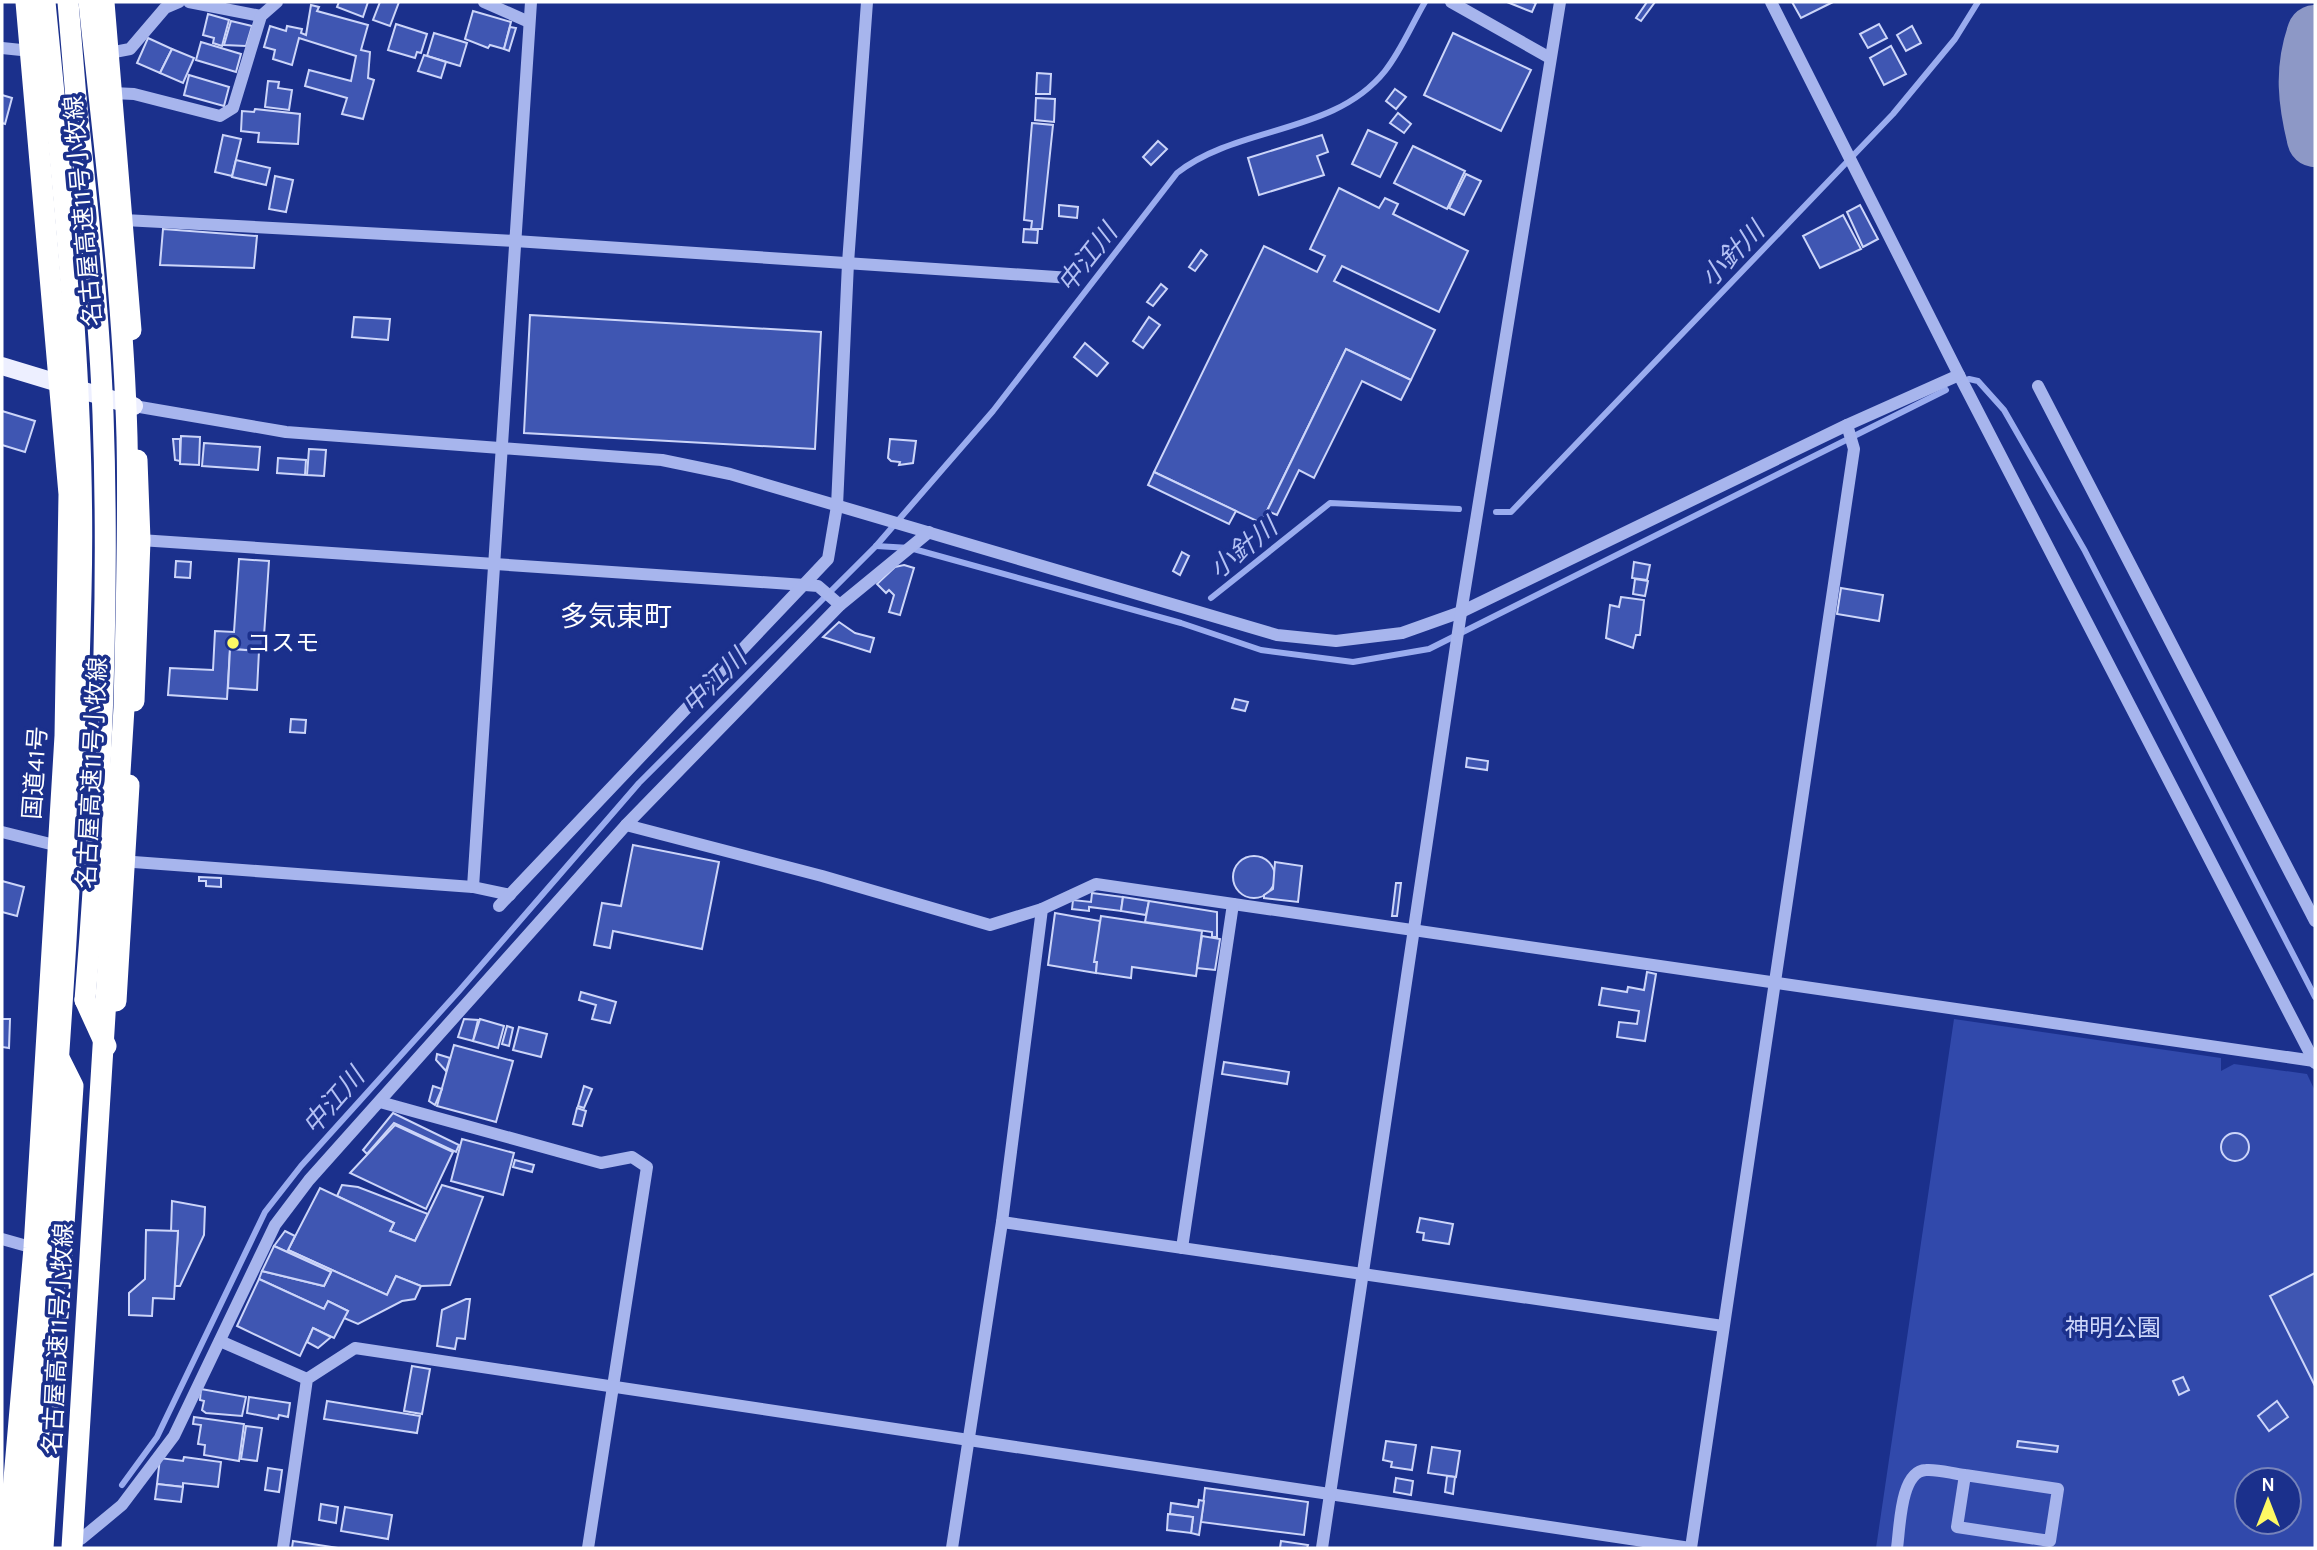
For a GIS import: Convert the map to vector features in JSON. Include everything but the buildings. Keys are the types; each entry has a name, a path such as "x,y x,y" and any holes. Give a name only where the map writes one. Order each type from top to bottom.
{"highway":[{"name":"国道41号","path":"8,1548 34,1248 65,736 69,494 26,2"},
{"name":"名古屋高速11号小牧線","path":"24,1548 58,1054 81,590 80,449 70,290 45,2"},
{"path":"68,2 98,330 106,550 99,820 85,1000 106,1047 83,1446 86,1451"},
{"name":"名古屋高速11号小牧線","path":"78,1545 124,708 127,592 127,437 119,292 89,2"},
{"path":"78,1545 125,862 140,540 124,220 104,2"},
{"path":"43,1548 73,1086 58,1054"}],"main road":[{"path":"2,366 134,407"}],"street":[{"path":"109,53 130,48 165,8 179,2"},
{"path":"189,2 261,16"},
{"path":"112,93 134,94 220,116 233,108 261,16 277,2"},
{"path":"484,2 529,22"},
{"path":"473,887 531,2"},
{"path":"499,906 683,709 811,585 828,559 837,506 848,264 867,2"},
{"path":"1451,2 1550,58"},
{"path":"1322,1548 1461,616 1560,2"},
{"path":"1771,2 1959,375 2315,1062"},
{"path":"2,48 31,51"},
{"path":"124,220 515,241 1070,278"},
{"path":"134,407 286,432 662,460 730,474 1277,635 1336,641 1402,633 1461,616 1848,425 1959,375"},
{"path":"2038,386 2315,921"},
{"path":"283,1548 307,1379 355,1348 612,1389 1691,1548 1854,449 1848,425"},
{"path":"78,1545 122,1505 174,1436 275,1225 309,1180 626,825 840,605 924,530"},
{"path":"140,540 811,585 840,605"},
{"path":"626,825 822,876 990,925 1042,909 1096,884 2315,1062"},
{"path":"2,832 125,862 473,887 510,895"},
{"path":"1182,1248 1233,904"},
{"path":"952,1548 1002,1222 1042,909"},
{"path":"380,1102 601,1163 632,1157 647,1167 588,1548"},
{"path":"1002,1222 1723,1326"},
{"path":"2,1239 34,1248"},
{"path":"220,1341 307,1379"},
{"path":"1897,1548 1906,1486 1913,1476 1928,1470 1965,1475 2058,1489 2050,1541 1957,1527 1965,1475"}],"green space":[{"name":"神明公園","path":"1954,1019 2221,1058 2221,1071 2234,1064 2307,1074 2315,1091 2315,1548 1876,1548"}],"waterway":[{"name":"中江川","path":"122,1485 157,1437 265,1212 301,1166 459,991 639,783 876,546 993,411 1177,173 1201,157 1313,119 1364,92 1391,63 1425,2"},
{"name":"小針川","path":"1496,512 1511,512 1893,114 1955,39 1978,2"},
{"path":"1969,379 1978,381 2004,410 2085,551 2315,997"},
{"path":"876,546 910,548 1181,623 1261,650 1353,662 1429,649 1946,390"},
{"name":"小針川","path":"1211,598 1330,503 1459,509"}],"taxiway":[{"path":"2315,33 2307,73 2309,112 2315,139"}],"place":[{"name":"コスモ","path":"233,643"}],"district":[{"name":"多気東町","path":"616,616"}]}
